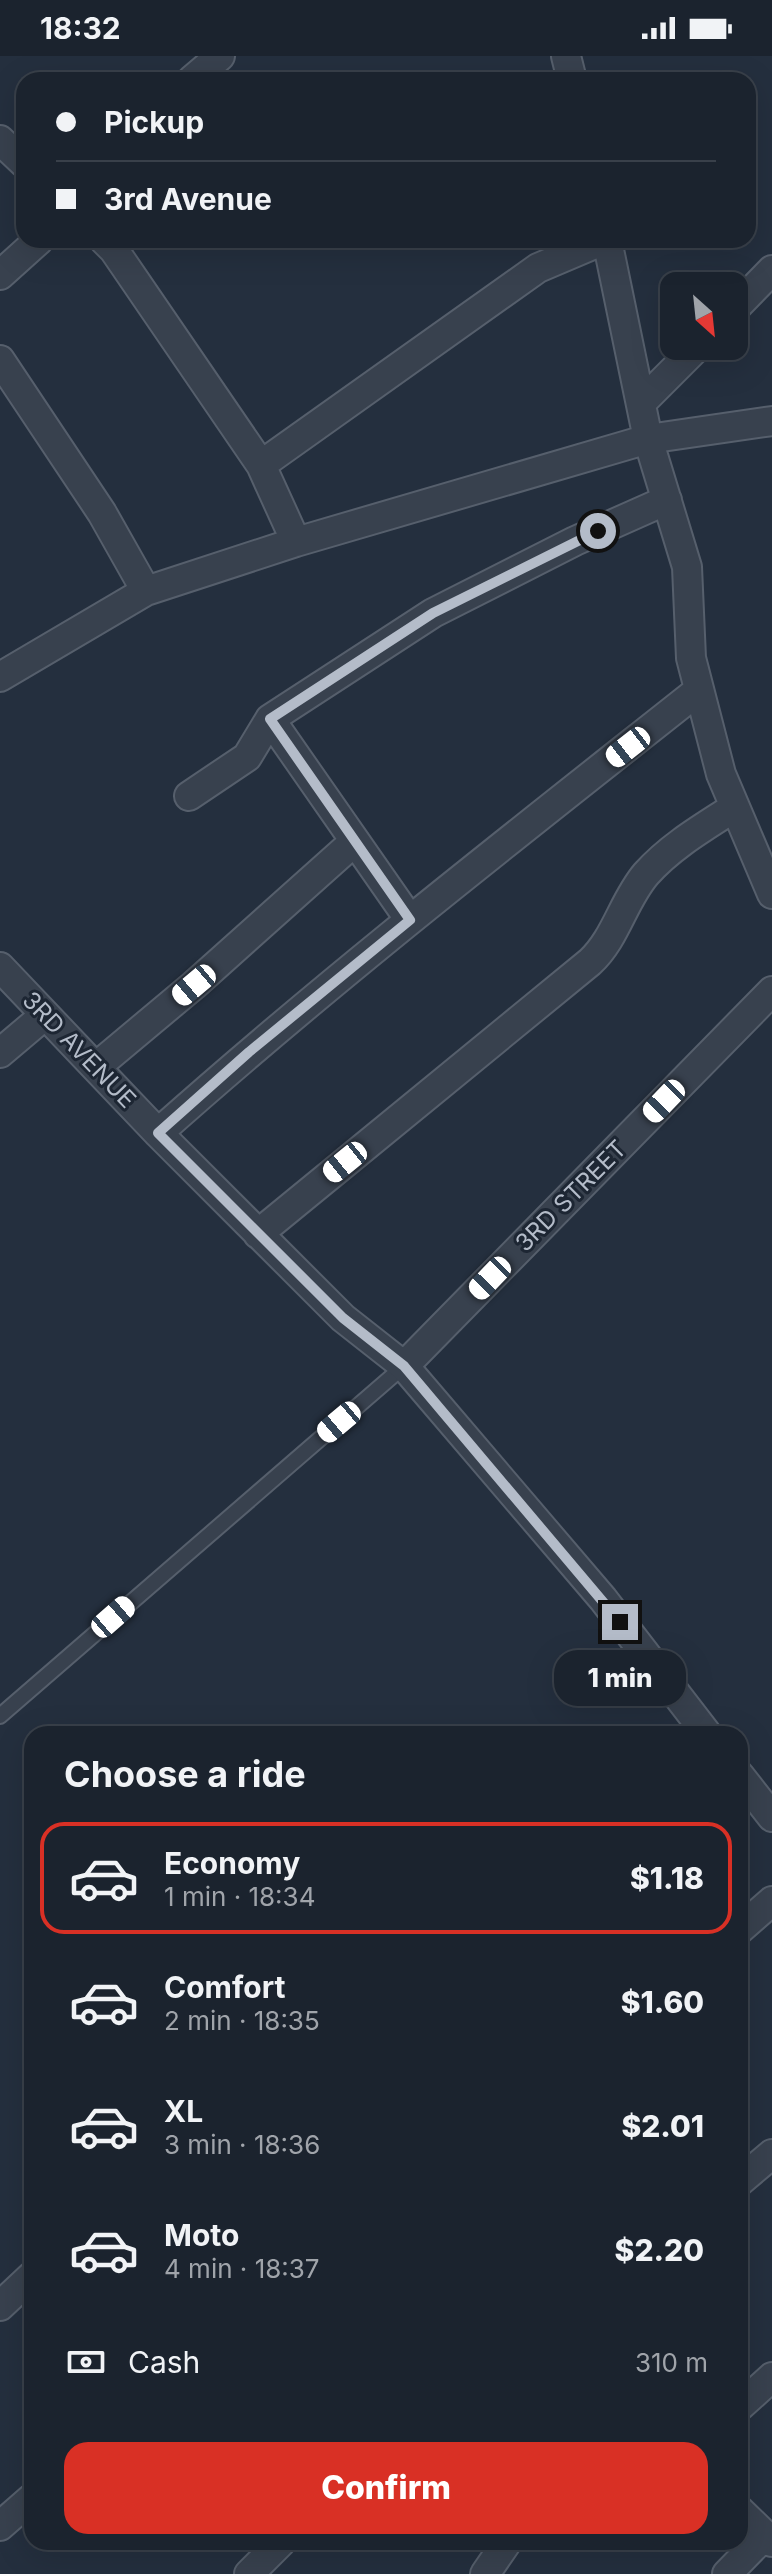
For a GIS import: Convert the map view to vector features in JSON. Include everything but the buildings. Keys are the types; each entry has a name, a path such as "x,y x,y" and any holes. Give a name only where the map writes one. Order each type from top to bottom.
{"street":[{"path":"201,72 220,56"},
{"path":"0,140 16,155"},
{"path":"0,275 30,248"},
{"path":"112,248 261,465 296,542"},
{"path":"261,465 538,268 587,248"},
{"path":"608,248 648,439 687,567 691,658 699,690 721,774 772,894"},
{"path":"748,295 772,270"},
{"path":"0,360 102,513 146,591"},
{"path":"642,402 684,360"},
{"path":"0,677 146,591 296,542 648,439 772,421"},
{"path":"189,796 247,757 270,719 433,613 575,541 667,500"},
{"path":"158,1133 249,1052 410,920 699,690"},
{"path":"270,719 410,920"},
{"path":"258,1234 590,962 602,951 646,875 678,844 735,807"},
{"path":"96,1067 194,985 355,841"},
{"name":"3RD AVENUE","path":"0,967 158,1133 343,1318 404,1366 603,1599 701,1726"},
{"name":"3RD STREET","path":"404,1366 772,991"},
{"path":"0,1053 45,1015"},
{"path":"748,1786 772,1817"},
{"path":"748,1922 772,1901"},
{"path":"748,2174 772,2154"},
{"path":"0,2306 24,2284"},
{"path":"748,2399 772,2377"},
{"path":"0,2526 24,2505"},
{"path":"727,2574 769,2538 748,2518"},
{"path":"249,2574 273,2550"},
{"path":"485,2574 502,2550"}],"lane":[{"path":"0,1716 404,1366"}],"route":[{"path":"598,531 433,613 270,719 410,920 249,1052 158,1133 343,1318 404,1366 620,1622"}]}
